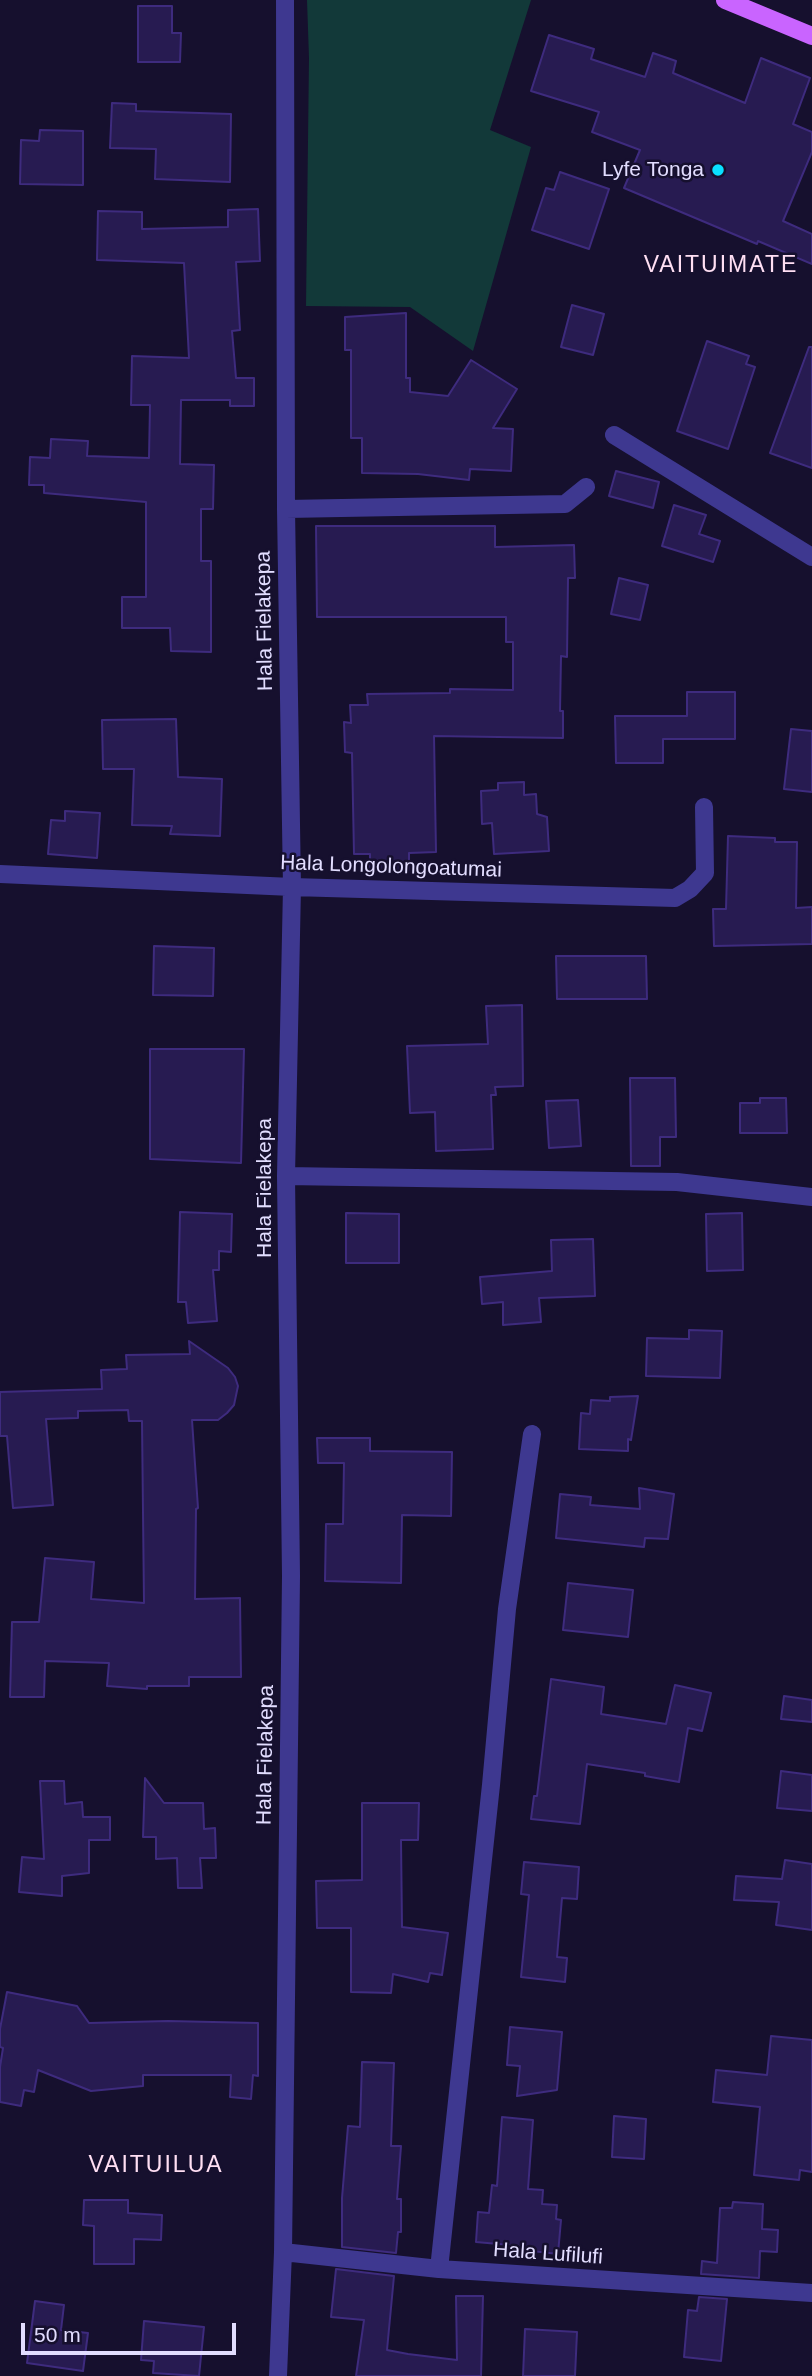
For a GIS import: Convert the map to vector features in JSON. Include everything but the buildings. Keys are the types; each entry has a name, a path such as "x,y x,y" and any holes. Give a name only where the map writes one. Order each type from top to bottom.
{"main road":[{"path":"725,0 812,36"}],"street":[{"name":"Hala Fielakepa","path":"278,2376 283,2252 291,1576 286,1176 292,887 286,509 285,0"},
{"path":"614,435 812,556"},
{"path":"286,509 565,504 586,487"},
{"name":"Hala Longolongoatumai","path":"0,874 292,887 676,898 690,889 705,873 704,807"},
{"path":"286,1176 677,1182 812,1197"},
{"path":"439,2269 507,1609 532,1434"},
{"name":"Hala Lufilufi","path":"283,2252 439,2269 812,2293"}],"green space":[{"path":"307,0 531,0 490,130 531,147 473,351 410,307 306,306 309,58"}],"place":[{"name":"Lyfe Tonga","path":"718,170"}],"district":[{"name":"VAITUIMATE","path":"721,266"},
{"name":"VAITUILUA","path":"156,2166"}]}
